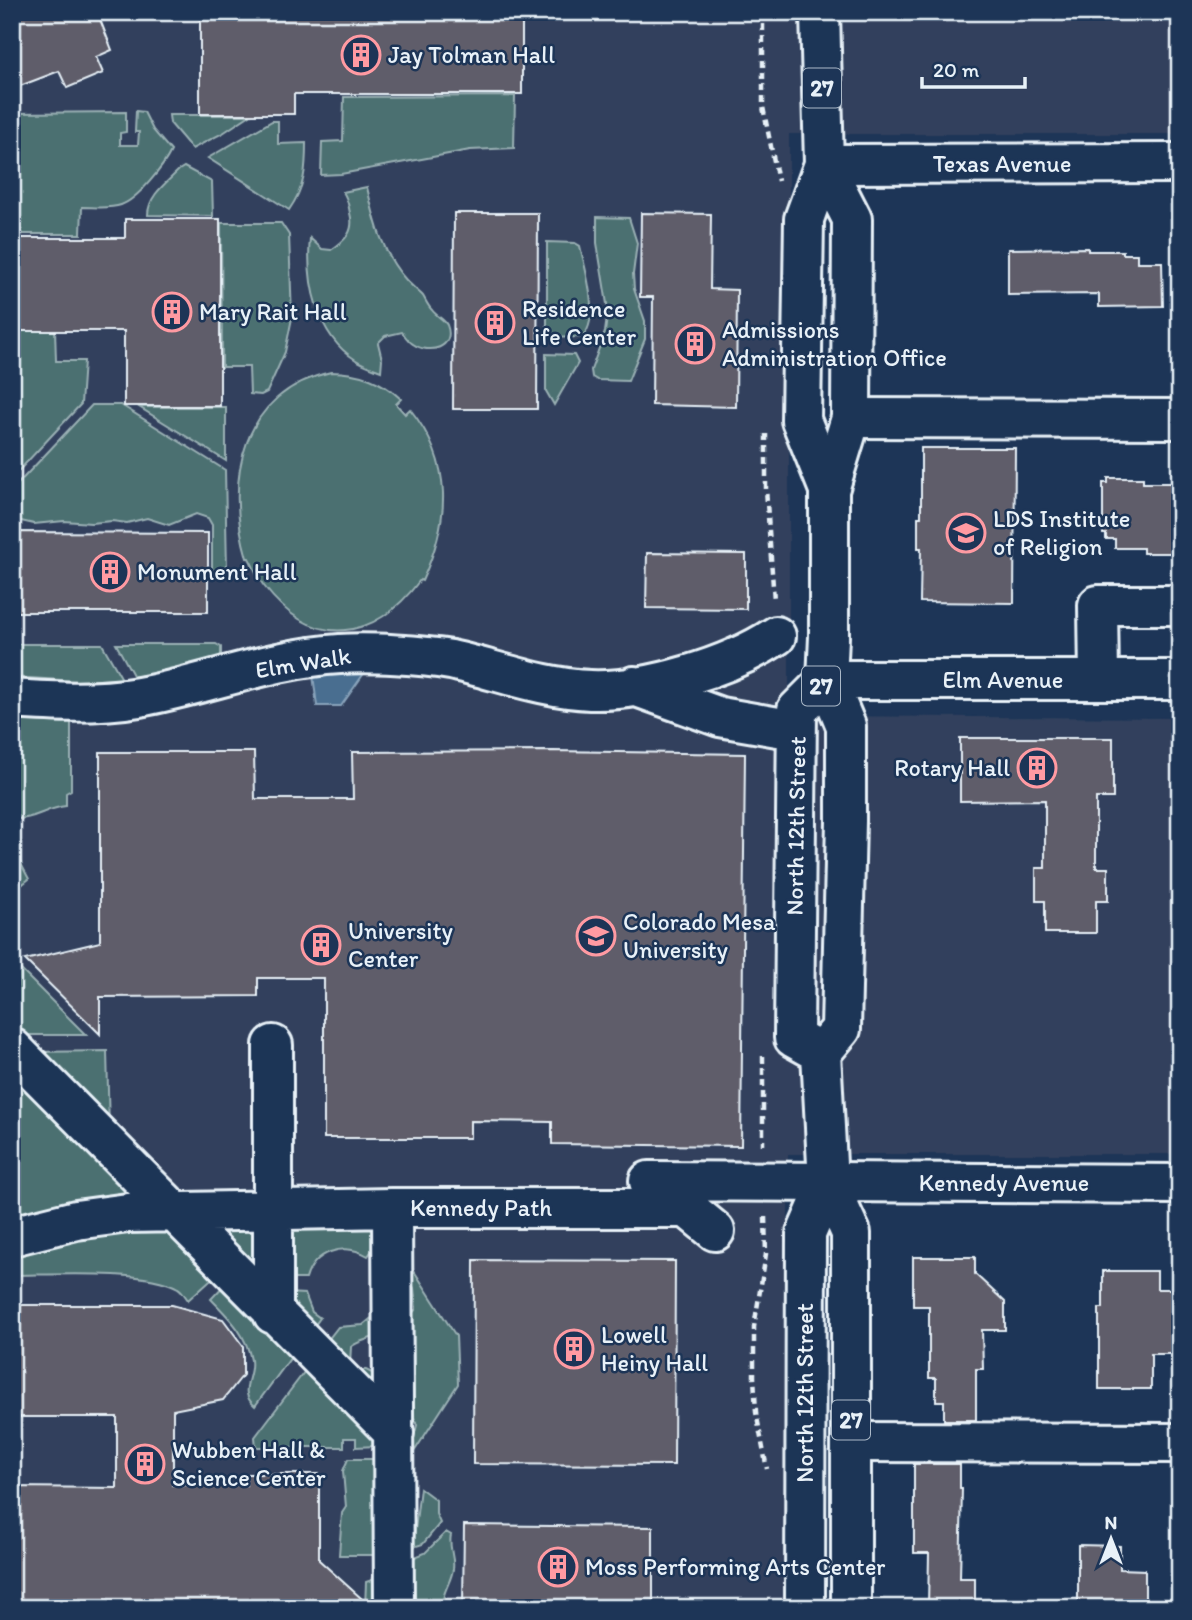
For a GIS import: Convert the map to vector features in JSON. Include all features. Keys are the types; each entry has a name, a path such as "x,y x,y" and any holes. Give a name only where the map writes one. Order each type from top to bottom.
{"street":[{"name":"North 12th Street","path":"820,12 824,164 804,219 801,420 829,490"},
{"name":"Texas Avenue","path":"824,164 1180,163"},
{"name":"North 12th Street","path":"824,164 852,219 851,418 829,490 827,680 846,726 841,1029 821,1053 828,1183 851,1233 851,1608"},
{"path":"851,418 1180,419"},
{"path":"1099,680 1098,605 1180,605"},
{"name":"Elm Walk","path":"12,699 72,703 138,697 284,662 341,653 450,660 508,676 581,689 634,686 709,669 776,636"},
{"name":"North 12th Street","path":"821,1053 794,1038 795,771 797,710 827,680"},
{"name":"Elm Avenue","path":"827,680 1180,680"},
{"name":"Elm Walk","path":"634,686 720,717 778,727"},
{"path":"273,1045 273,1314"},
{"path":"12,1048 394,1433"},
{"name":"Kennedy Avenue","path":"649,1181 1180,1184"},
{"name":"North 12th Street","path":"805,1608 806,1234 828,1183"},
{"path":"392,1208 394,1608"},
{"name":"Kennedy Path","path":"12,1236 100,1215 172,1211 392,1208 701,1220"},
{"path":"851,1442 1180,1443"}],"path":[{"path":"765,468 776,636"},
{"path":"765,1254 754,1328 754,1377 758,1423 769,1480"}],"shaded area":[{"name":"Colorado Mesa University","path":"12,12 1180,12 1180,134 789,134 789,716 1180,718 1180,1154 788,1154 788,1608 12,1608"},
{"path":"365,672 341,706 317,706 313,675"}],"green space":[{"path":"515,96 514,148 470,150 341,174 321,175 322,142 343,141 344,97"},
{"path":"136,111 144,112 153,130 171,151 157,173 142,189 121,205 82,207 81,234 12,234 12,113 126,112 126,132 120,133 120,145 138,145 139,132 135,132"},
{"path":"169,115 250,115 192,149 170,123"},
{"path":"272,121 278,121 278,144 306,143 304,178 289,210 208,158"},
{"path":"184,167 212,182 213,216 148,215 154,196"},
{"path":"367,187 377,225 391,260 446,323 449,333 444,344 433,349 413,344 402,332 385,336 378,343 382,359 381,371 356,360 331,336 316,306 310,272 310,238 322,249 331,250 341,243 351,225 348,202 343,192"},
{"path":"597,217 629,218 637,243 634,289 645,321 645,339 628,381 597,380 592,377 591,370 605,332 608,310 597,243"},
{"path":"221,223 281,223 289,235 292,318 285,352 267,392 261,395 250,394 249,367 222,367"},
{"path":"547,242 575,243 580,246 591,307 588,329 582,337 547,338"},
{"path":"55,329 56,361 84,361 81,404 12,478 12,331"},
{"path":"546,354 574,355 578,363 554,405 546,391"},
{"path":"331,372 369,378 401,399 396,404 405,414 410,409 434,450 441,472 443,493 438,536 422,581 383,616 363,626 343,630 323,629 303,621 283,607 264,586 247,558 240,528 238,499 240,470 247,443 259,419 277,399 301,383"},
{"path":"92,405 121,405 225,470 227,570 212,570 212,525 208,518 196,514 169,525 147,518 127,523 64,521 34,524 12,519 12,490"},
{"path":"139,407 226,407 226,461"},
{"path":"12,644 102,644 122,679 77,681 12,677"},
{"path":"116,644 216,644 221,647 221,657 193,666 134,677"},
{"path":"12,718 71,720 71,790 66,793 66,806 17,819 17,822 12,822"},
{"path":"12,846 19,846 20,862 29,879 19,887 20,890 12,899"},
{"path":"18,967 86,1035 15,1035"},
{"path":"107,1051 109,1130 32,1052"},
{"path":"12,1065 146,1199 12,1225"},
{"path":"200,1221 262,1221 262,1283"},
{"path":"286,1221 383,1221 383,1234 368,1256 349,1250 331,1252 316,1262 306,1279 286,1279"},
{"path":"155,1224 185,1236 219,1272 188,1300 178,1288 143,1278 98,1274 12,1275 12,1245"},
{"path":"414,1271 456,1336 458,1384 412,1455 410,1452 417,1425 412,1412 411,1315 416,1309 414,1288 410,1280"},
{"path":"228,1281 297,1349 255,1406 247,1395 251,1367 249,1350 236,1326 211,1299"},
{"path":"286,1293 305,1294 312,1312 320,1318 310,1332"},
{"path":"374,1316 381,1333 351,1347 350,1363 357,1370 366,1370 378,1376 384,1406 324,1345 338,1327 363,1325"},
{"path":"311,1363 384,1437 376,1446 356,1447 356,1438 344,1438 344,1447 256,1447 255,1437"},
{"path":"348,1459 375,1459 382,1555 339,1555 342,1513 346,1507 343,1471"},
{"path":"420,1488 436,1500 436,1514 440,1523 423,1544 413,1547"},
{"path":"446,1532 451,1535 453,1565 443,1598 443,1608 406,1608 405,1561 425,1553"},
{"path":"378,1578 385,1608 365,1608 366,1582"}],"building":[{"path":"12,12 97,12 112,50 96,57 103,73 67,88 59,71 12,89"},
{"name":"Jay Tolman Hall","path":"200,12 522,12 522,94 294,94 294,114 200,114"},
{"name":"Residence Life Center","path":"454,213 538,213 537,409 453,409"},
{"name":"Admissions Administration Office","path":"641,213 711,214 710,289 737,290 736,407 652,405 653,297 640,297"},
{"name":"Mary Rait Hall","path":"125,219 220,219 220,406 124,406 124,331 12,331 12,238 125,238"},
{"path":"1088,248 1088,251 1123,251 1123,254 1137,254 1137,262 1162,262 1163,306 1099,307 1099,294 1008,295 1008,249"},
{"name":"LDS Institute of Religion","path":"921,448 1015,448 1014,603 920,602 921,548 918,548 918,517 921,517"},
{"path":"1108,478 1143,478 1143,483 1180,483 1180,553 1143,553 1143,548 1115,548 1115,539 1106,539 1106,534 1103,534 1103,483 1108,483"},
{"name":"Monument Hall","path":"12,532 208,533 208,612 12,612"},
{"path":"647,553 746,554 746,609 646,608"},
{"path":"960,738 1113,738 1113,798 1096,798 1096,868 1108,868 1108,901 1096,901 1096,933 1045,933 1045,901 1036,901 1036,868 1045,868 1045,800 960,801"},
{"name":"University Center","path":"100,752 254,752 255,799 353,799 352,752 745,754 741,1146 552,1144 552,1122 470,1121 470,1138 324,1138 324,978 258,978 258,996 100,997 100,1034 25,960 100,942"},
{"path":"913,1257 975,1257 975,1274 1005,1302 1005,1330 982,1330 983,1369 976,1369 976,1420 944,1420 944,1401 936,1401 936,1378 929,1378 929,1306 913,1306"},
{"name":"Lowell Heiny Hall","path":"474,1260 675,1261 674,1465 473,1464"},
{"path":"1103,1271 1157,1271 1157,1289 1180,1289 1180,1354 1151,1354 1151,1389 1099,1389 1099,1308 1103,1308"},
{"name":"Wubben Hall & Science Center","path":"12,1305 172,1305 223,1319 243,1346 243,1375 223,1400 173,1410 173,1485 246,1485 245,1474 319,1474 319,1560 372,1608 12,1608 12,1487 117,1488 117,1417 12,1417"},
{"path":"914,1464 960,1464 960,1578 975,1578 975,1608 928,1608 929,1553 914,1553"},
{"name":"Moss Performing Arts Center","path":"464,1525 653,1527 653,1608 463,1607"},
{"path":"1078,1545 1120,1546 1120,1569 1145,1570 1145,1608 1078,1608"}],"place":[{"name":"Jay Tolman Hall","path":"361,55"},
{"name":"Mary Rait Hall","path":"172,312"},
{"name":"Residence Life Center","path":"495,323"},
{"name":"Admissions Administration Office","path":"695,344"},
{"name":"LDS Institute of Religion","path":"966,533"},
{"name":"Monument Hall","path":"110,572"},
{"name":"Rotary Hall","path":"1037,768"},
{"name":"Colorado Mesa University","path":"596,936"},
{"name":"University Center","path":"321,945"},
{"name":"Lowell Heiny Hall","path":"574,1349"},
{"name":"Wubben Hall & Science Center","path":"145,1464"},
{"name":"Moss Performing Arts Center","path":"558,1567"}]}
